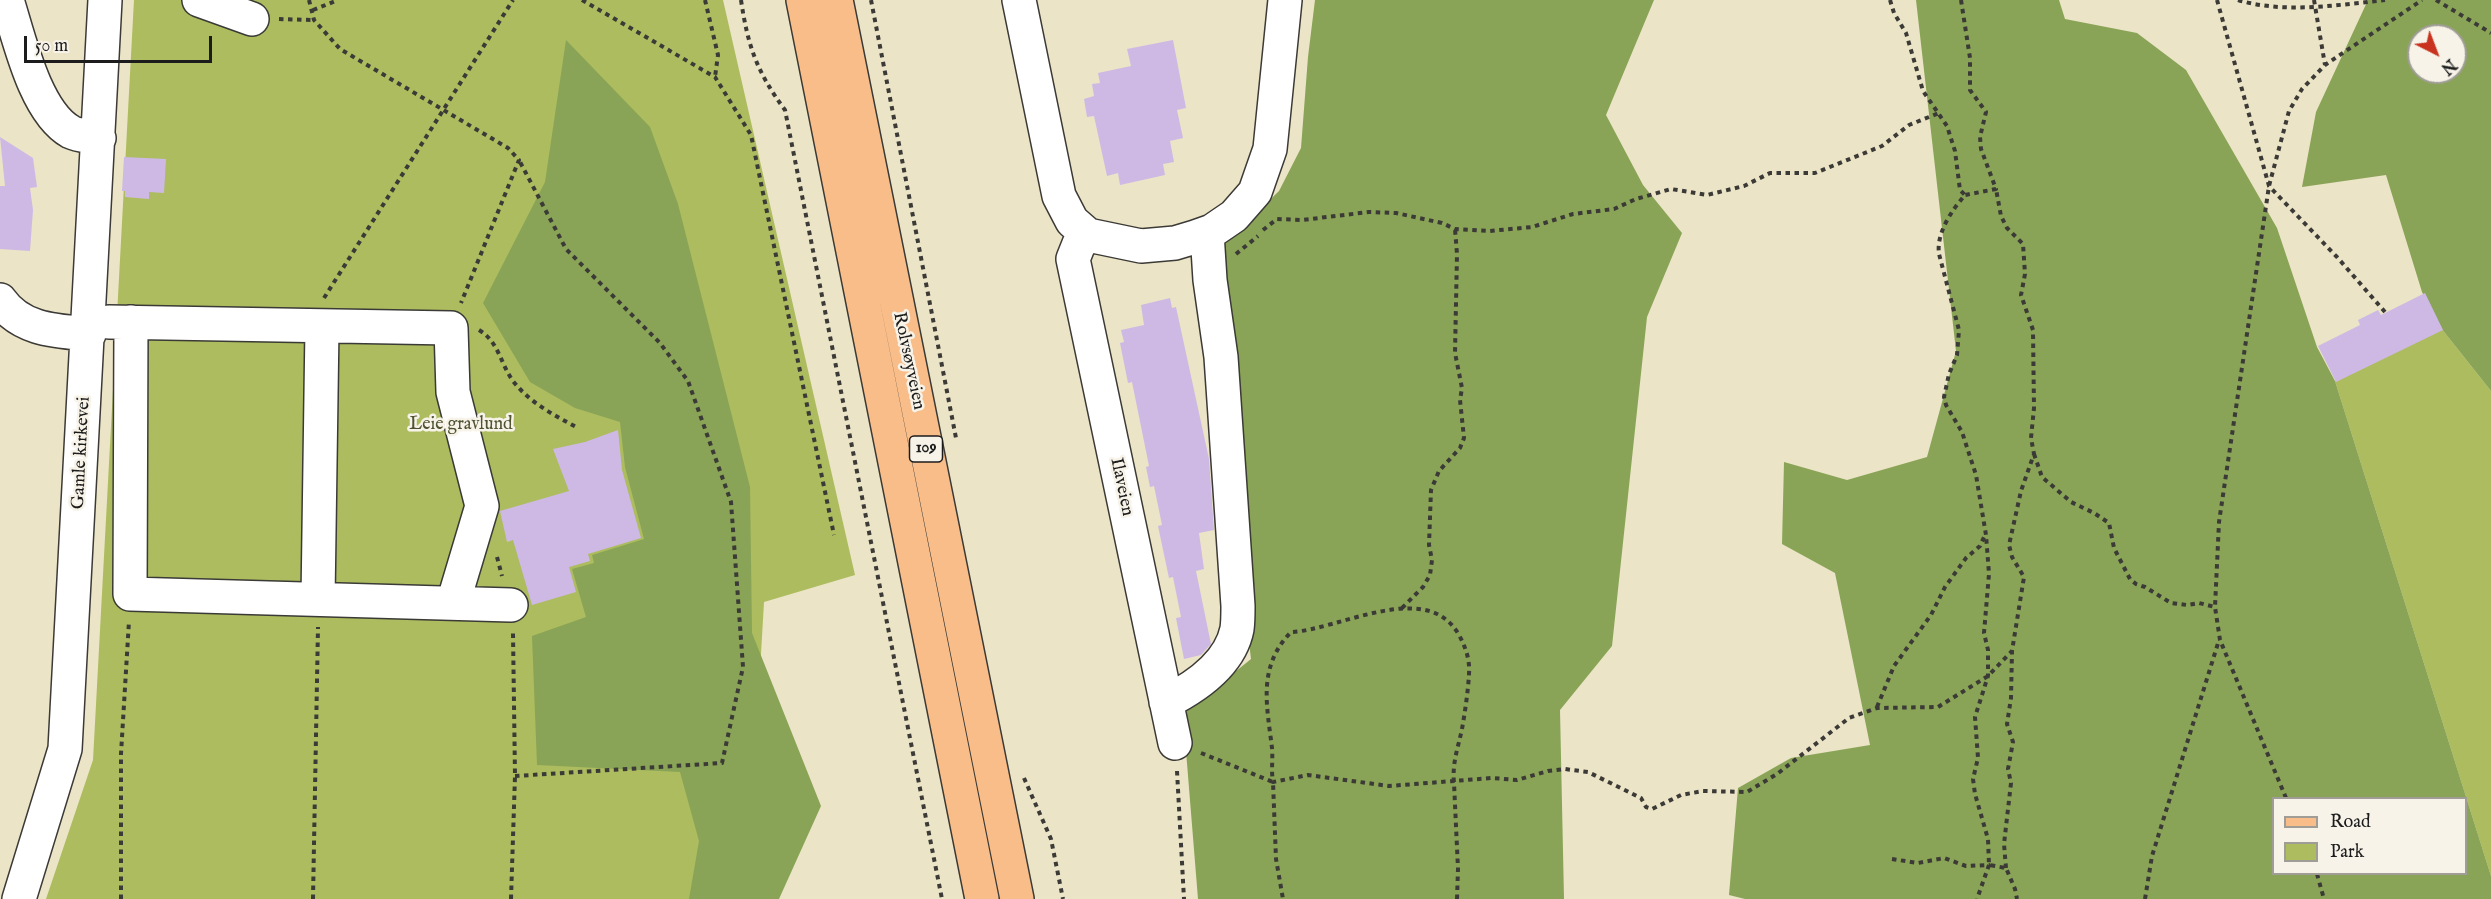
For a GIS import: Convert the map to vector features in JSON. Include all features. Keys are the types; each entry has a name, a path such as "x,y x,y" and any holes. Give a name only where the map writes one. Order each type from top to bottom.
{"main road":[{"name":"Rolvsøyveien","path":"802,0 982,899"},
{"name":"Rolvsøyveien","path":"836,0 1017,899"}],"street":[{"path":"7,0 32,80 57,122 73,133 99,138"},
{"name":"Gamle kirkevei","path":"19,899 65,749 105,0"},
{"path":"199,0 252,19"},
{"path":"1019,0 1059,196 1072,221 1088,235 1141,246 1175,243 1207,233 1223,225 1245,206 1255,192 1270,148 1285,0"},
{"path":"1166,702 1184,693 1221,663 1237,631 1238,606 1221,357 1210,280 1207,233"},
{"name":"Ilaveien","path":"1088,235 1079,244 1073,259 1175,743"},
{"path":"0,300 14,317 29,324 89,328 131,322 451,328 453,392 482,506 453,603"},
{"path":"131,322 130,594 511,605"},
{"path":"314,327 318,599"}],"path":[{"path":"309,0 314,20 340,49 508,148 519,160 566,249 660,344 688,381 731,502 743,667 722,763 515,776"},
{"path":"313,10 338,0"},
{"path":"314,327 443,110 513,0"},
{"path":"582,0 715,77 752,135 834,535"},
{"path":"705,0 718,55 715,77"},
{"path":"741,0 746,34 763,80 785,110 942,899"},
{"path":"871,0 958,444"},
{"path":"1890,0 1894,13 1906,33 1921,86 1948,129 1960,190 1965,195"},
{"path":"1961,0 1970,58 1970,90 1986,112 1980,137 1982,149 1996,189 2001,216 2007,228 2023,244 2025,254 2021,295 2033,330 2034,408 2031,438 2042,477 2071,502 2109,523 2114,548 2130,579 2136,584 2171,603 2187,605 2199,603 2215,606"},
{"path":"2217,0 2269,186 2337,257 2385,312"},
{"path":"2238,0 2272,6 2316,7 2385,0"},
{"path":"2314,0 2325,65"},
{"path":"2286,797 2220,640 2215,606 2219,522 2269,186 2289,111 2302,88 2325,65 2422,0"},
{"path":"2436,0 2491,33"},
{"path":"252,19 314,20"},
{"path":"1210,280 1237,253 1278,219 1302,220 1385,212 1442,223 1455,229 1489,231 1532,227 1573,214 1614,209 1636,199 1671,189 1707,195 1717,194 1744,186 1770,173 1815,173 1882,146 1909,125 1939,113"},
{"path":"519,160 451,328 475,327 488,335 513,380 538,406 578,428"},
{"path":"1977,899 1989,865 1988,839 1973,779 1978,758 1975,717 1988,676 1988,650 1984,633 1989,574 1986,535 1976,475 1962,432 1946,405 1944,397 1949,374 1957,355 1959,330 1938,245 1946,222 1965,195 1996,189"},
{"path":"1401,609 1423,587 1430,575 1432,560 1429,545 1431,490 1439,471 1460,448 1464,438 1460,400 1462,388 1455,353 1455,229"},
{"path":"2017,899 2006,868 2005,832 2011,783 2008,769 2013,742 2007,724 2011,698 2012,651 2024,577 2012,556 2009,545 2021,491 2034,454"},
{"path":"1877,708 1882,701 1894,666 1931,615 1945,586 1966,558 1980,546 1986,535"},
{"path":"495,550 511,605 513,632 515,776 511,899"},
{"path":"121,899 121,754 130,594"},
{"path":"313,899 318,599"},
{"path":"1283,899 1276,859 1272,749 1265,692 1270,666 1291,632 1311,631 1350,618 1401,609 1438,613 1452,621 1466,650 1469,676 1462,728 1454,759 1457,899"},
{"path":"2145,899 2152,856 2220,640"},
{"path":"1184,899 1175,743 1273,782 1308,775 1344,778 1389,786 1454,783 1492,778 1517,780 1548,771 1565,769 1588,772 1641,798 1646,807 1652,808 1681,795 1703,791 1747,792 1777,774 1849,718 1877,708 1938,707 1988,676 2012,651"},
{"path":"1022,772 1051,839 1063,899"},
{"path":"1892,859 1918,863 1944,858 1966,866 1989,865 2006,868"},
{"path":"2318,875 2324,899"}],"green space":[{"name":"Leie gravlund","path":"134,0 723,0 855,575 764,602 753,791 700,899 46,899 93,760"},
{"path":"1315,0 1654,0 1606,115 1643,185 1682,233 1647,317 1612,646 1560,710 1564,899 1198,899 1183,714 1251,659 1204,264 1279,191 1301,148"},
{"path":"1916,0 2059,0 2065,19 2137,33 2186,70 2277,228 2317,347 2335,381 2466,797 2272,797 2272,875 2467,875 2467,800 2491,876 2491,899 1745,899 1729,895 1738,788 1791,758 1870,745 1835,573 1782,544 1784,462 1847,480 1927,457 1956,351"},
{"path":"2368,0 2491,0 2491,391 2441,328 2422,292 2386,175 2302,187 2316,112"},
{"path":"566,40 650,127 678,204 750,487 752,633 821,806 779,899 689,899 699,841 680,772 537,765 532,636 586,617 572,569 594,563 592,555 644,539 625,467 620,422 575,408 530,382 483,303 545,182"},
{"path":"2441,328 2491,391 2491,876 2467,797 2335,381"}],"building":[{"path":"1173,40 1186,108 1177,110 1183,138 1170,141 1174,162 1163,164 1165,175 1120,185 1118,173 1107,176 1094,116 1087,117 1084,99 1094,96 1092,84 1100,83 1098,73 1131,66 1127,49"},
{"path":"0,137 33,158 37,187 30,188 33,210 30,251 0,249 0,186 5,186"},
{"path":"124,157 166,159 164,193 149,192 149,199 125,197 125,191 122,191"},
{"path":"2425,293 2443,330 2336,382 2318,346 2360,325 2358,320 2378,310 2381,315"},
{"path":"1170,298 1172,308 1176,307 1209,459 1214,530 1199,533 1204,569 1196,571 1211,644 1201,655 1184,659 1176,618 1181,617 1173,577 1169,578 1158,526 1162,525 1154,486 1150,487 1146,467 1149,466 1132,382 1128,383 1120,343 1124,342 1121,330 1144,325 1141,305"},
{"path":"618,430 622,470 641,538 588,554 590,561 569,567 576,592 532,605 513,540 507,542 500,511 569,491 553,449 585,442"}]}
